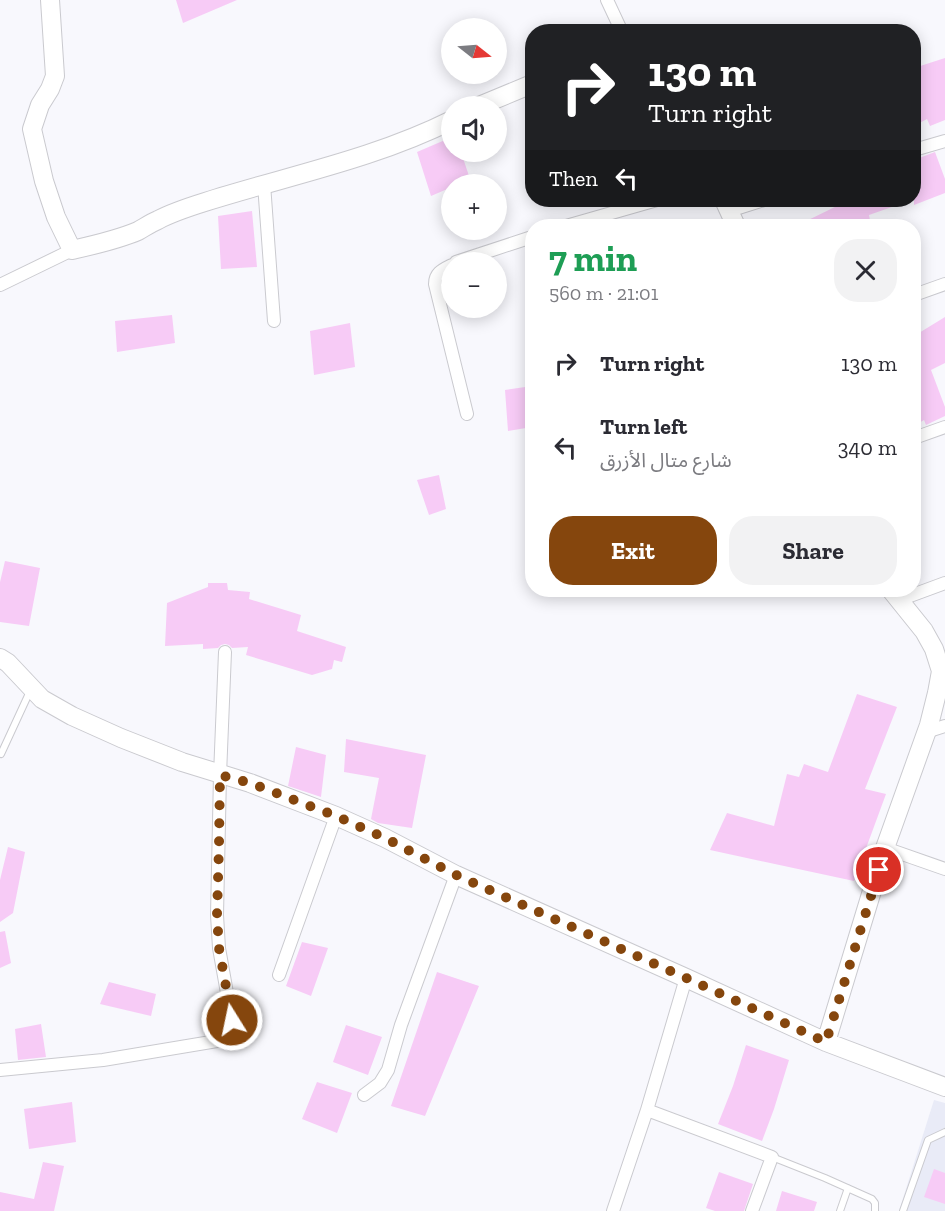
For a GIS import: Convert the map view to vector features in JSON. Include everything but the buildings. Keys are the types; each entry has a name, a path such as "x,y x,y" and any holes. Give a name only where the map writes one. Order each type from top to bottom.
{"street":[{"path":"50,0 56,76 40,105 32,129 44,181 56,216 72,250"},
{"path":"608,0 618,24"},
{"path":"503,96 525,87"},
{"path":"0,285 72,250 116,239 195,205 347,160 441,124"},
{"path":"921,148 945,141"},
{"path":"264,184 274,321"},
{"path":"590,219 632,207"},
{"path":"730,212 744,207"},
{"path":"486,252 525,239"},
{"path":"441,272 435,278 441,308"},
{"path":"921,293 945,284"},
{"path":"443,318 467,414"},
{"path":"921,436 945,427"},
{"path":"921,589 945,583"},
{"path":"826,1042 885,848 926,732 941,671 934,649 924,631 897,597"},
{"path":"0,1070 103,1060 235,1038 219,948 218,926 220,775 225,652"},
{"path":"0,658 8,663 42,699 72,716 182,762 250,783 336,816 385,838 456,875 826,1042 945,1087"},
{"path":"926,732 945,726"},
{"path":"279,975 336,816"},
{"path":"885,848 945,869"},
{"path":"364,1095 380,1083 388,1070 401,1025 456,875"},
{"path":"613,1211 647,1110 686,978"},
{"path":"647,1110 772,1158 752,1211"}],"lane":[{"path":"1,754 31,688"},
{"path":"903,1211 928,1140 945,1132"},
{"path":"772,1158 872,1199 875,1203 875,1211"},
{"path":"840,1211 848,1188"}],"shaded area":[{"path":"934,1100 945,1103 945,1211 899,1211"}],"route":[{"path":"232,1020 219,948 217,915 220,775 250,783 336,816 385,838 456,875 826,1042 879,870"}]}
